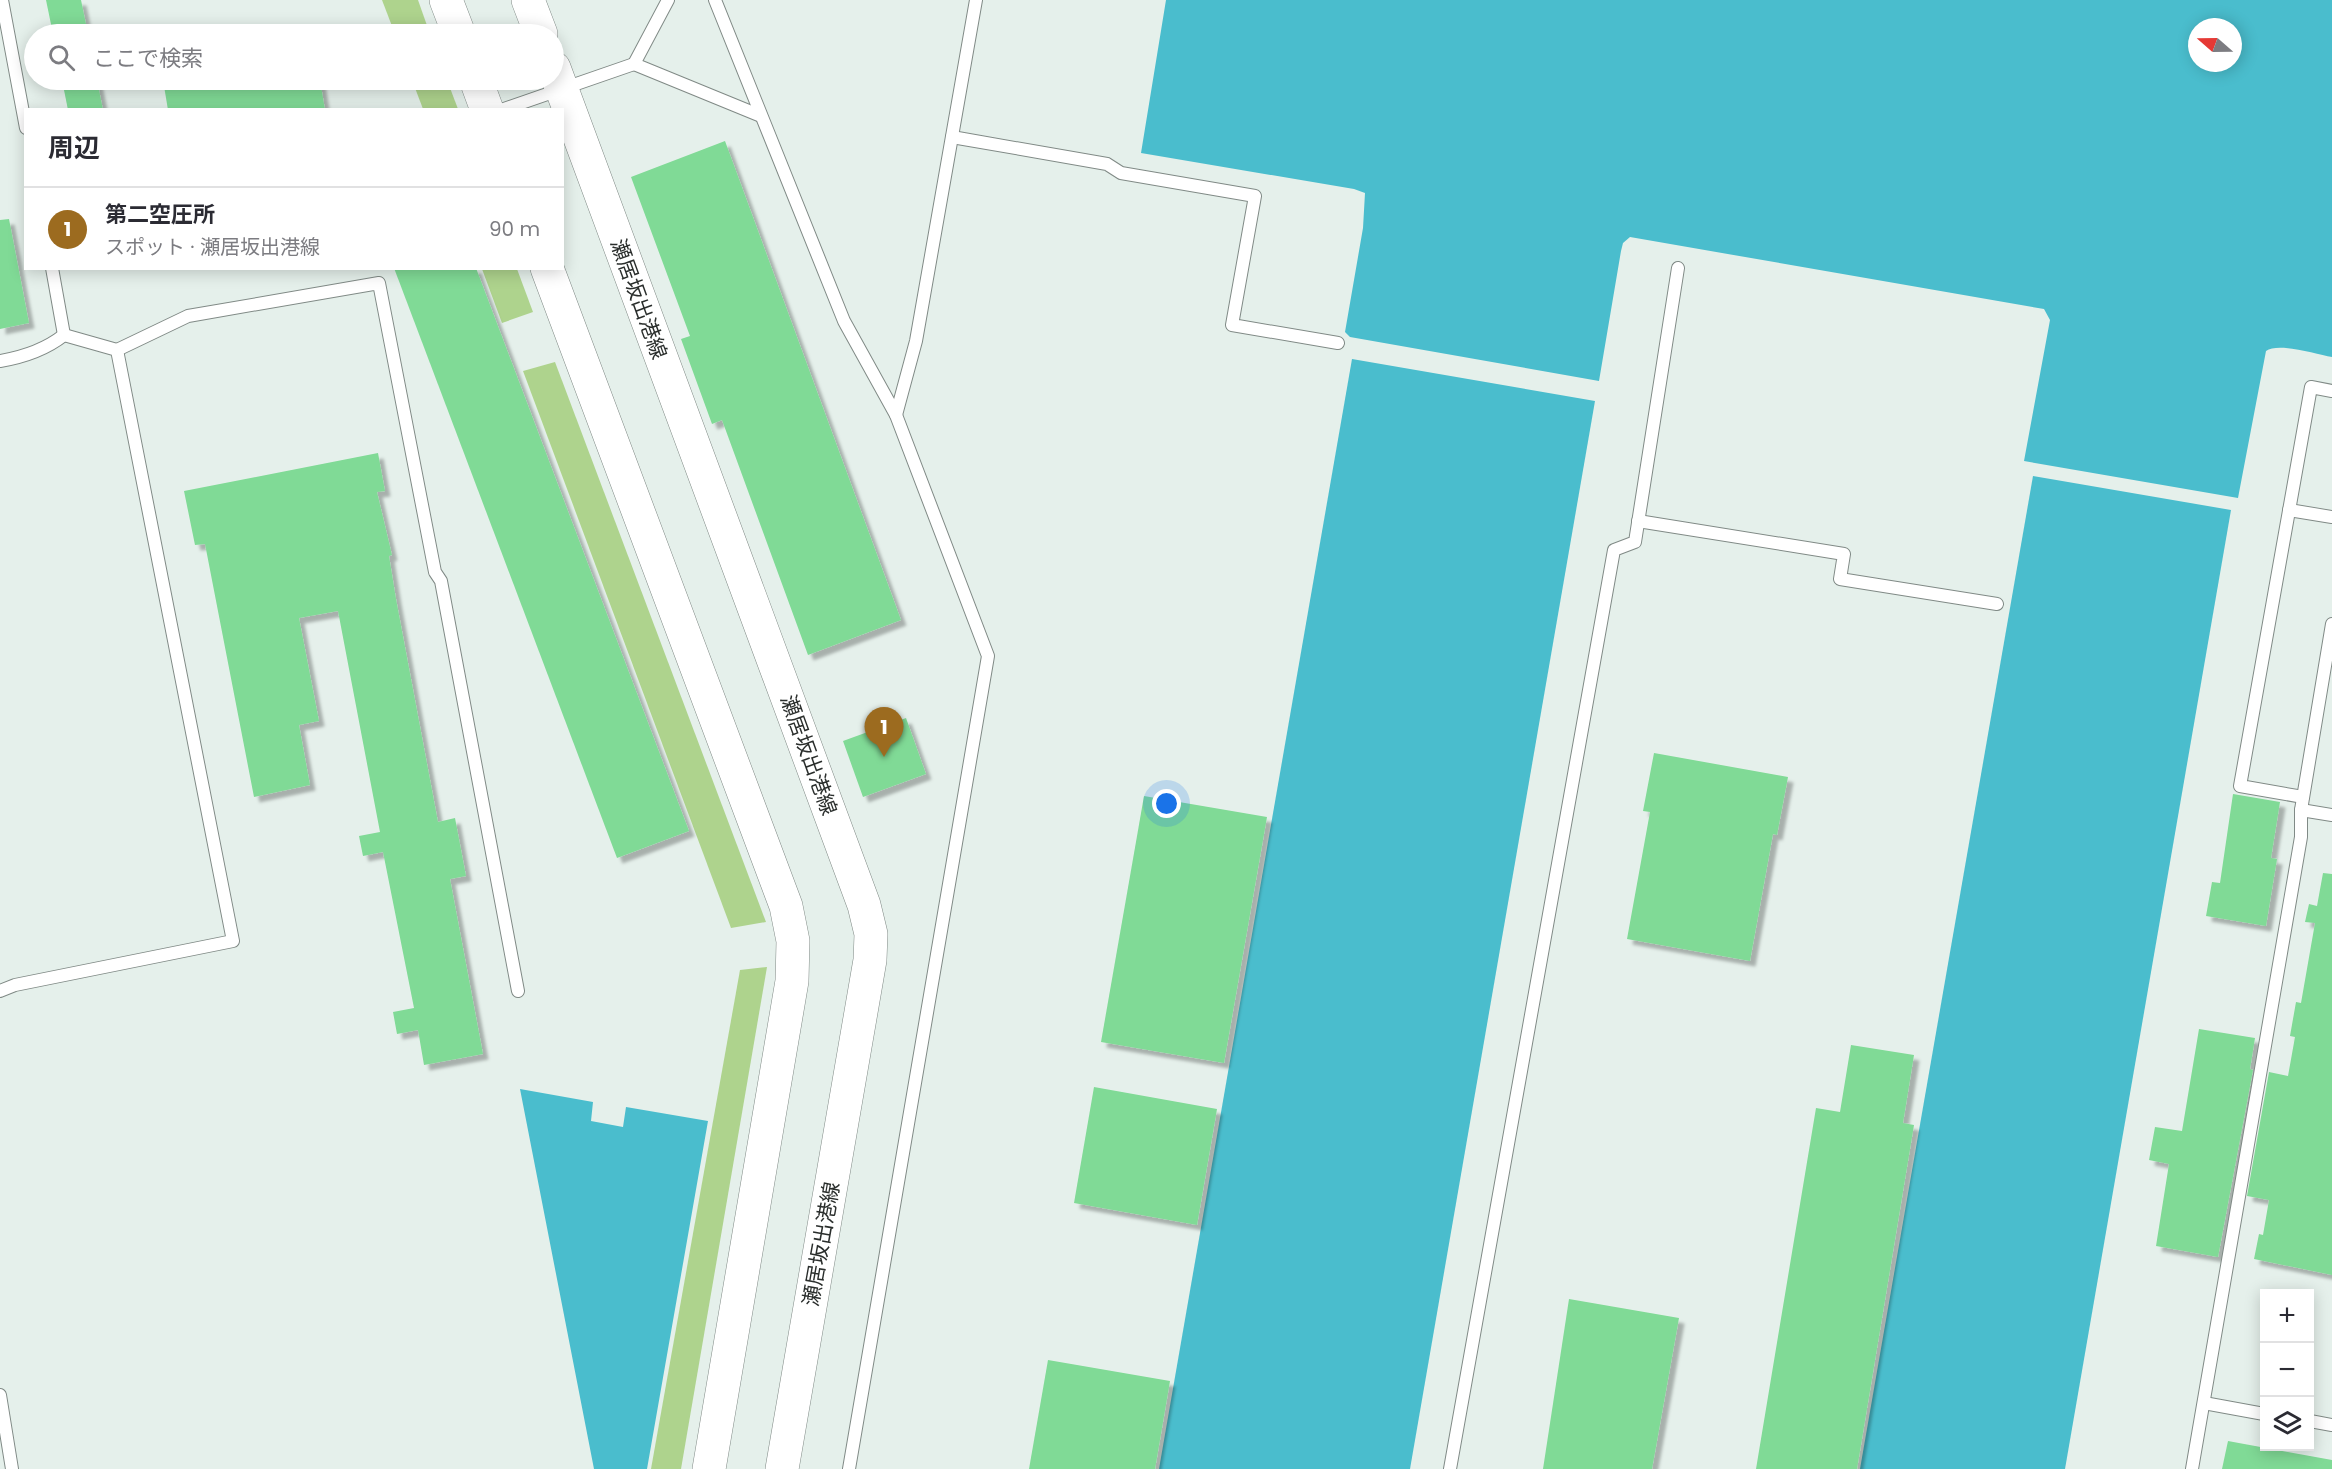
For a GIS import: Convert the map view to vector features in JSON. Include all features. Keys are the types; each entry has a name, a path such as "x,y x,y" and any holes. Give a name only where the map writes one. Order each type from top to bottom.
{"main road":[{"path":"446,0 455,24"},
{"path":"528,0 537,24"},
{"path":"480,90 486,108"},
{"name":"瀬居坂出港線","path":"561,90 860,894 871,934 870,960 782,1469"},
{"path":"548,270 786,906 793,941 792,981 709,1469"}],"lane":[{"path":"2,0 24,117"},
{"path":"634,64 668,0"},
{"path":"715,0 844,321 896,415 988,656 849,1469"},
{"path":"896,415 916,341 976,0"},
{"path":"564,78 634,64 761,116"},
{"path":"505,108 537,90"},
{"path":"952,137 1107,164 1120,173 1256,196 1233,325 1338,343"},
{"path":"1450,1469 1614,550 1635,542 1678,268"},
{"path":"52,270 64,335"},
{"path":"64,335 117,350 188,316 379,283 435,572 441,581 518,991"},
{"path":"0,361 24,357 52,344 64,335"},
{"path":"0,991 15,984 234,941 117,350"},
{"path":"2303,797 2240,786 2311,387 2332,391"},
{"path":"2289,510 2332,517"},
{"path":"1638,522 1844,554 1840,579 1996,604"},
{"path":"2192,1469 2301,837 2301,810 2332,624"},
{"path":"2301,810 2332,815"},
{"path":"0,1395 12,1469"},
{"path":"2204,1404 2260,1413"},
{"path":"2314,1422 2332,1425"}],"green space":[{"path":"382,0 418,0 426,24 391,24"},
{"path":"416,90 451,90 458,108 423,108"},
{"path":"482,270 517,270 533,312 502,323"},
{"path":"555,362 766,922 731,928 523,371"},
{"path":"767,967 681,1469 651,1469 740,970"}],"water":[{"path":"1166,0 2332,0 2332,357 2288,348 2266,351 2238,498 2024,461 2050,320 2044,309 1630,237 1623,243 1621,251 1599,381 1350,337 1345,332 1363,228 1365,193 1354,189 1141,153"},
{"path":"1352,359 1595,401 1410,1469 1159,1469"},
{"path":"2033,476 2231,510 2065,1469 1860,1469"},
{"path":"520,1089 593,1102 591,1121 623,1127 626,1107 708,1121 647,1469 594,1469"}],"building":[{"path":"46,0 81,0 86,24 51,24"},
{"path":"64,90 99,90 103,108 68,108"},
{"path":"165,90 322,90 325,108 168,108"},
{"path":"725,141 901,620 808,655 722,420 712,424 681,339 690,336 631,177"},
{"path":"9,219 29,323 0,329 0,220"},
{"path":"395,270 477,270 689,831 617,858"},
{"path":"378,453 385,491 377,492 392,555 389,556 396,599 438,822 455,818 466,876 450,879 483,1054 424,1065 418,1030 397,1034 393,1012 414,1008 383,852 363,856 359,836 380,832 338,611 299,618 319,721 299,725 310,785 254,797 205,544 195,545 184,491"},
{"path":"906,718 926,774 863,797 843,741"},
{"path":"1654,753 1788,777 1777,835 1773,834 1750,961 1627,939 1650,812 1643,811"},
{"path":"2233,794 2280,802 2271,858 2277,859 2266,926 2206,916 2212,882 2220,883"},
{"path":"1144,796 1267,817 1224,1063 1101,1042"},
{"path":"2323,873 2332,874 2332,1275 2254,1259 2259,1234 2263,1235 2269,1200 2247,1196 2269,1072 2288,1076 2295,1037 2290,1036 2296,1002 2301,1003 2315,923 2305,922 2309,904 2317,906"},
{"path":"2199,1029 2255,1038 2250,1069 2253,1070 2218,1257 2156,1246 2169,1164 2149,1160 2155,1127 2182,1131"},
{"path":"1851,1045 1914,1055 1903,1123 1914,1125 1857,1469 1756,1469 1816,1108 1840,1112"},
{"path":"1094,1087 1217,1109 1197,1225 1074,1203"},
{"path":"1569,1299 1679,1318 1652,1469 1543,1469"},
{"path":"1048,1360 1170,1381 1155,1469 1029,1469"},
{"path":"2228,1441 2260,1447 2260,1451 2283,1451 2332,1460 2332,1469 2222,1469"}],"place":[{"name":"第二空圧所","path":"884,757"}]}
